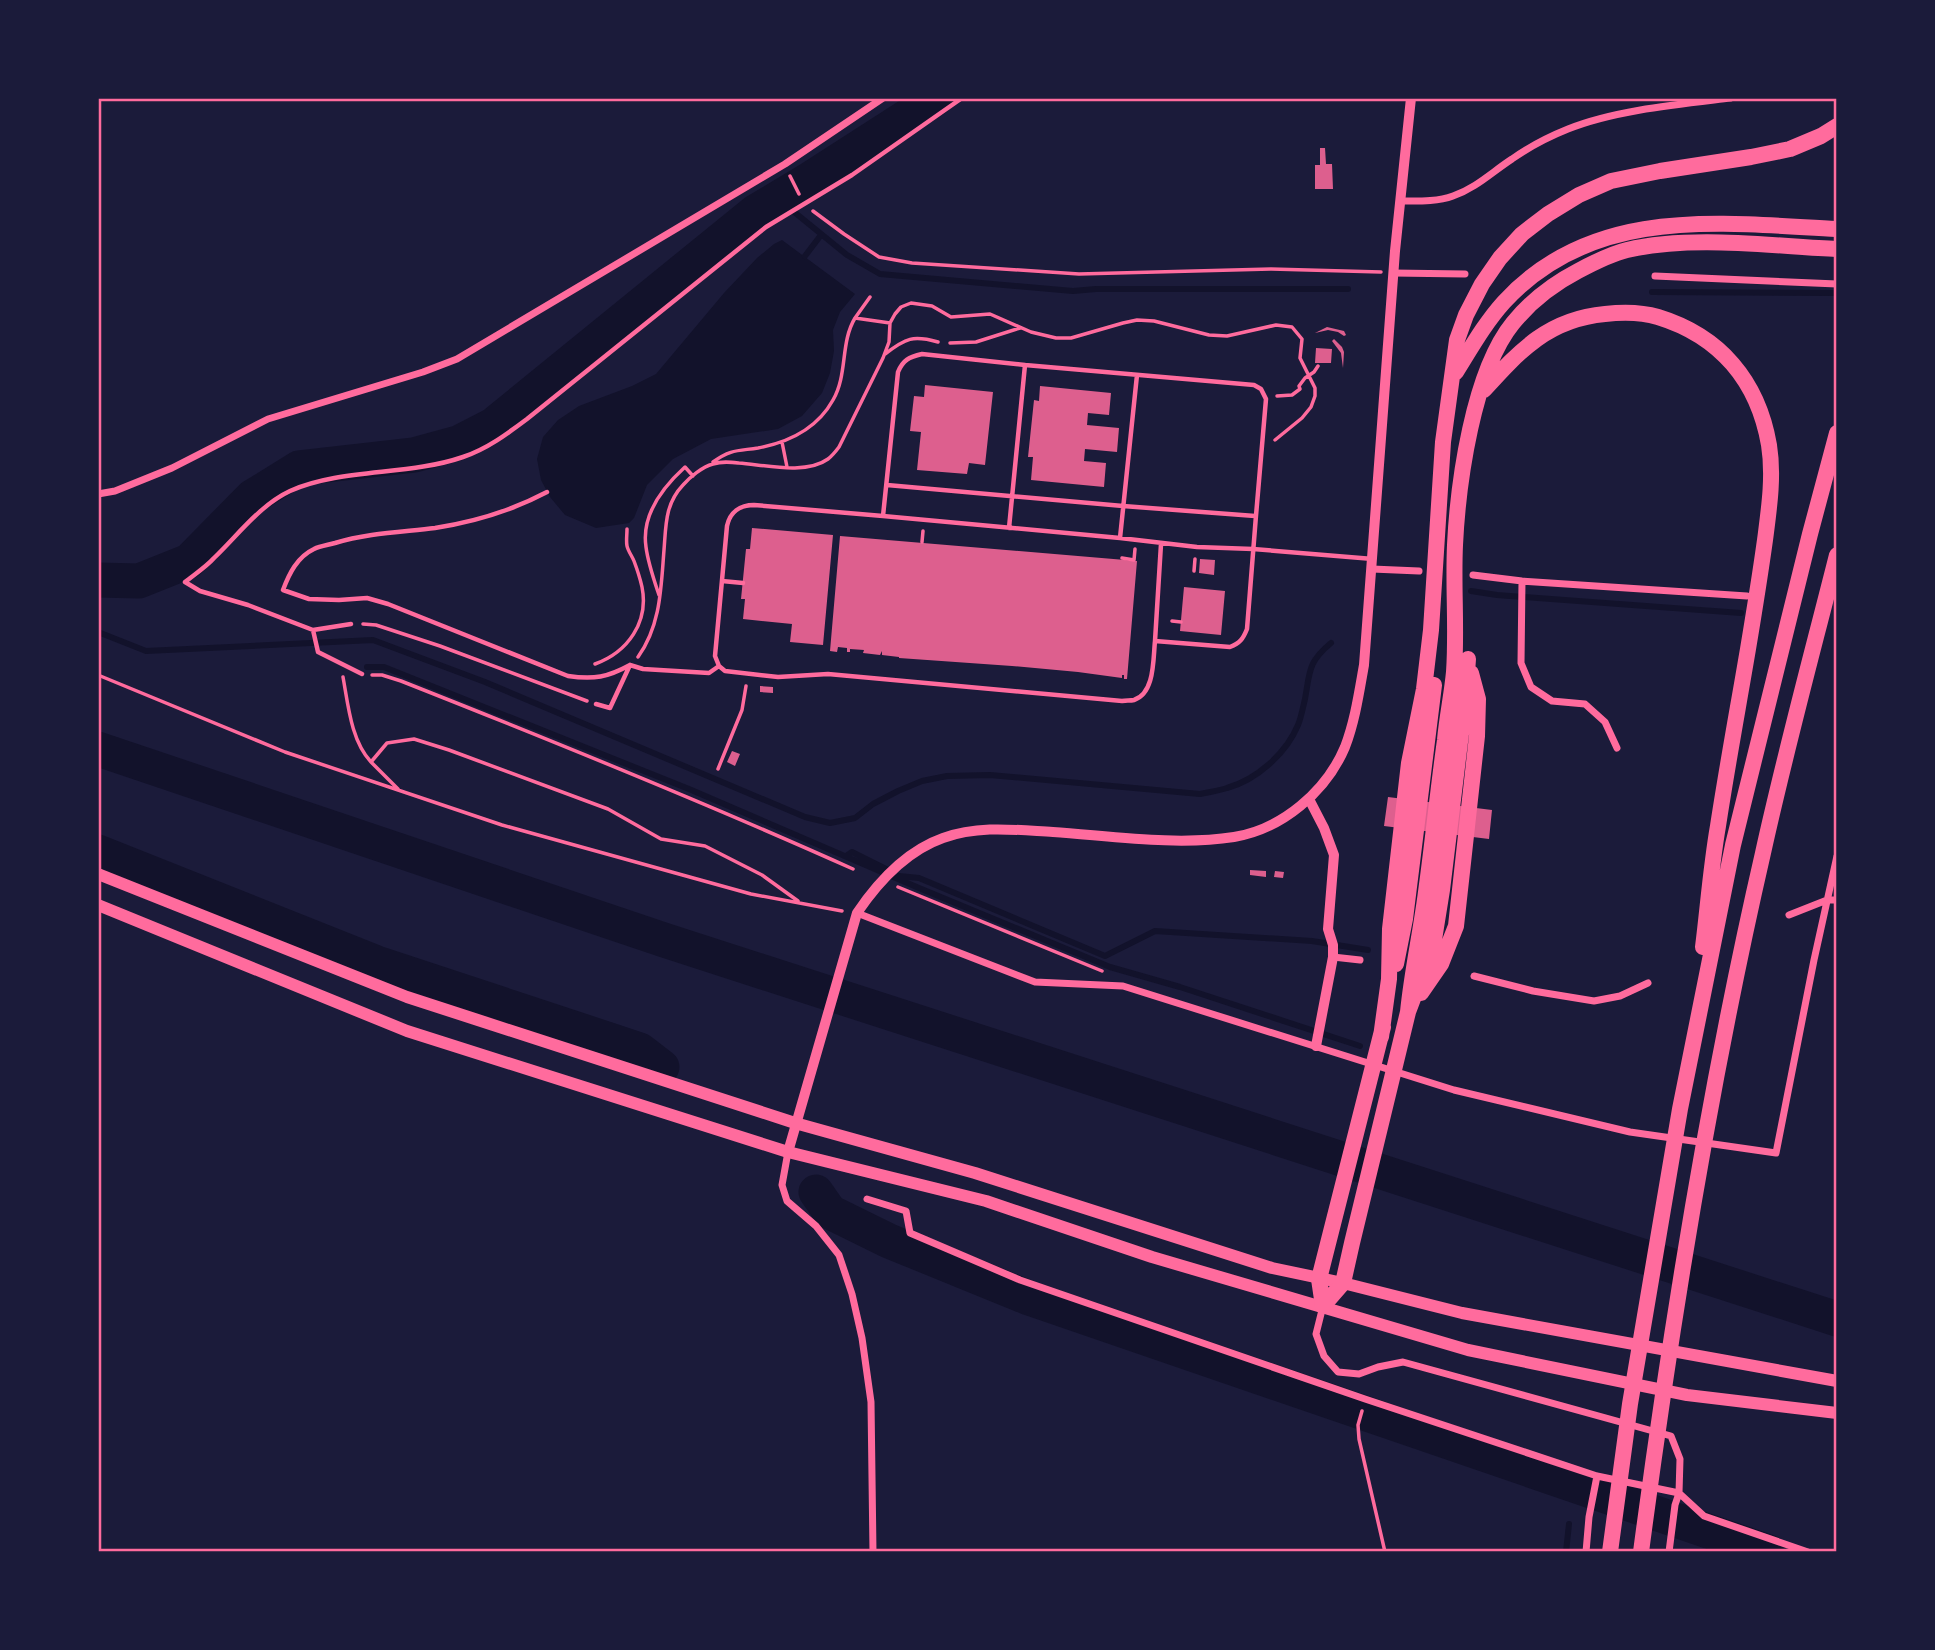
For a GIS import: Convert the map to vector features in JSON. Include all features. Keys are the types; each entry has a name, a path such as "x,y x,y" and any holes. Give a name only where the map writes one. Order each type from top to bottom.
{"highway":[{"path":"1323,1306 1319,1279 1381,1037 1405,919 1435,678 1431,630 1443,442 1457,340 1466,315 1482,284 1515,242 1548,214 1579,195 1611,181 1660,170 1790,149 1837,126"},
{"path":"1453,377 1482,330 1503,303 1525,282 1555,260 1582,245 1648,227 1683,224 1837,229"},
{"path":"1323,1306 1343,1283 1408,1012 1454,673 1455,545 1461,486 1478,396 1493,357 1511,325 1532,302 1559,281 1625,250 1693,242 1837,249"},
{"path":"1478,396 1513,358 1561,324 1592,315 1621,312 1649,315 1676,323 1701,335 1726,356 1746,381 1759,411 1769,446 1771,497 1760,578 1717,828 1687,1071"},
{"path":"1610,1552 1630,1404 1687,1071 1733,845 1837,433"},
{"path":"1641,1552 1660,1410 1707,1120 1763,853 1837,555"},
{"path":"1408,1012 1433,946 1465,701 1468,659 1456,609"}],"main road":[{"path":"98,874 407,997 795,1123 975,1173 1272,1268 1462,1313 1837,1381"},
{"path":"98,905 407,1031 788,1152 986,1201 1152,1257 1468,1350 1687,1395 1837,1413"}],"street":[{"path":"98,494 115,491 172,468 268,419 423,372 457,359 785,164 884,98"},
{"path":"873,1552 871,1402 862,1338 852,1294 839,1255 816,1226 787,1200 782,1185 795,1123 850,931 872,891 912,854 942,838 974,830 1003,829 1169,840 1206,840 1236,836 1261,829 1284,817 1309,799 1327,779 1352,728 1364,665 1393,273 1411,98"},
{"path":"1400,201 1452,197 1482,182 1539,141 1571,128 1605,118 1679,104 1731,98"},
{"path":"1393,273 1465,274"},
{"path":"1655,276 1837,284"},
{"path":"1373,564 1419,572"},
{"path":"1473,575 1522,581 1747,596"},
{"path":"1522,581 1521,663 1531,687 1552,701 1585,704 1605,722 1617,748"},
{"path":"1309,799 1334,855 1328,929 1333,945 1333,957 1316,1046"},
{"path":"857,914 1035,982 1123,986 1454,1090 1630,1132 1776,1153 1837,856"},
{"path":"1790,915 1827,900 1837,900"},
{"path":"1333,957 1360,960"},
{"path":"1474,976 1533,991 1594,1001 1620,996 1648,983"},
{"path":"867,1199 906,1211 911,1233 1020,1280 1597,1476 1679,1493 1704,1516 1808,1552"},
{"path":"1323,1306 1316,1334 1324,1356 1338,1372 1359,1374 1403,1362 1671,1436 1680,1459 1679,1493 1669,1548"},
{"path":"1586,1552 1597,1476"}],"lane":[{"path":"351,624 313,630 248,605 200,591 186,582 213,560 271,503 288,492 315,482 445,462 464,457 497,442 766,227 852,175 962,98"},
{"path":"883,516 898,372 902,362 913,356 1254,385 1261,389 1266,399 1247,629 1238,644 1230,647 1155,641"},
{"path":"1009,528 1025,365"},
{"path":"1121,538 1137,375"},
{"path":"887,485 1255,516"},
{"path":"547,492 525,504 492,515 439,527 356,538 313,549 292,568 283,590 309,598 367,598 387,604 568,676 600,678 630,665 643,669 709,673 719,666"},
{"path":"1161,544 1150,682 1144,693 1135,700 828,674 778,677 747,674 725,671 719,666 715,656 729,518 735,510 744,505 1121,538 1161,544 1253,549 1373,564"},
{"path":"722,581 743,583"},
{"path":"313,630 318,652 362,674"},
{"path":"596,704 610,709 630,665"}],"path":[{"path":"791,177 811,209 844,234 879,257 912,263 1079,274 1271,269 1393,273"},
{"path":"630,665 652,634 657,617 667,510 674,496 683,484 724,454 782,442 801,435 819,420 833,402 841,385 848,330 870,297"},
{"path":"710,464 724,461 787,467 816,466 830,458 855,418 864,394 885,355 890,323 901,307 911,303 932,306 951,317 990,314 1031,332 1056,338 1071,338 1137,320 1154,321 1209,335 1227,336 1276,325 1292,327 1302,339 1300,358 1315,388 1315,396 1311,407 1302,418 1274,442"},
{"path":"855,318 890,323"},
{"path":"885,355 912,337 956,344 1022,327"},
{"path":"1273,396 1292,396 1318,366"},
{"path":"782,442 787,467"},
{"path":"660,598 646,546 647,524 654,504 667,484 685,467 693,477"},
{"path":"590,665 599,663 628,643 638,629 643,612 642,589 627,548 627,529"},
{"path":"1122,558 1134,559"},
{"path":"1172,621 1181,622"},
{"path":"351,624 376,625 596,704"},
{"path":"341,665 354,729 364,754 400,790"},
{"path":"362,674 382,675 401,681 521,728 756,825 853,869"},
{"path":"718,769 742,710 747,674"},
{"path":"98,675 285,752 502,825 751,894 857,914"},
{"path":"371,762 387,743 414,739 449,750 608,809 661,839 705,846 762,875 800,902"},
{"path":"898,887 1101,970 1123,986"},
{"path":"1358,1425 1385,1552"}],"shaded area":[{"path":"782,240 855,294 840,312 833,330 834,351 830,373 822,393 802,416 778,429 711,439 673,459 647,485 634,518 629,523 596,528 565,515 550,497 541,480 537,459 543,437 558,420 579,406 656,374 724,293 757,258"}],"building":[{"path":"1320,148 1325,148 1326,164 1332,164 1333,189 1315,189 1315,165 1320,165"},
{"path":"1327,327 1344,331 1346,335 1328,330 1315,333"},
{"path":"1334,339 1344,352 1343,368 1341,353 1332,341"},
{"path":"1316,348 1332,349 1331,363 1315,363"},
{"path":"925,385 993,392 985,465 969,463 967,474 917,470 921,432 910,431 914,396 924,397"},
{"path":"1040,386 1111,393 1109,415 1088,413 1087,425 1119,428 1117,452 1085,449 1084,461 1106,463 1104,487 1031,480 1033,457 1028,457 1034,400 1039,401"},
{"path":"752,528 833,535 823,645 790,642 792,624 743,619 745,599 741,599 746,549 750,549"},
{"path":"840,536 1137,561 1127,679 1124,679 1124,675 1122,678 1012,666 899,658 882,655 882,651 880,655 863,653 864,650 850,649 850,652 847,652 847,648 838,647 837,652 830,651"},
{"path":"1200,559 1215,560 1214,575 1199,573"},
{"path":"1184,587 1225,591 1221,635 1180,631"},
{"path":"760,686 773,687 773,693 760,692"},
{"path":"732,751 740,754 735,766 727,762"},
{"path":"1388,797 1492,810 1489,839 1384,826"},
{"path":"1250,870 1266,871 1266,877 1250,875"},
{"path":"1275,871 1284,872 1283,878 1274,877"}],"waterway":[{"path":"98,580 139,581 189,561 252,497 299,468 414,455 458,443 493,425 755,212 936,98"},
{"path":"777,198 847,255 880,274 1073,291 1348,289"},
{"path":"805,256 821,235"},
{"path":"1652,292 1837,293"},
{"path":"1471,591 1741,613"},
{"path":"98,632 146,651 373,640 485,682 805,817 830,823 855,818 873,804 898,791 922,781 947,776 990,775 1200,794 1238,784 1269,764 1293,736 1301,716 1311,668 1331,643"},
{"path":"367,667 384,667 689,789 1110,967 1360,1046"},
{"path":"98,749 664,940 1837,1319"},
{"path":"98,852 377,963 640,1050 662,1067"},
{"path":"846,856 852,852 890,871"},
{"path":"899,876 919,878 1105,956 1155,931 1312,941 1368,950"},
{"path":"816,1192 830,1212 889,1241 1029,1298 1769,1552"},
{"path":"1566,1552 1569,1524"}]}
